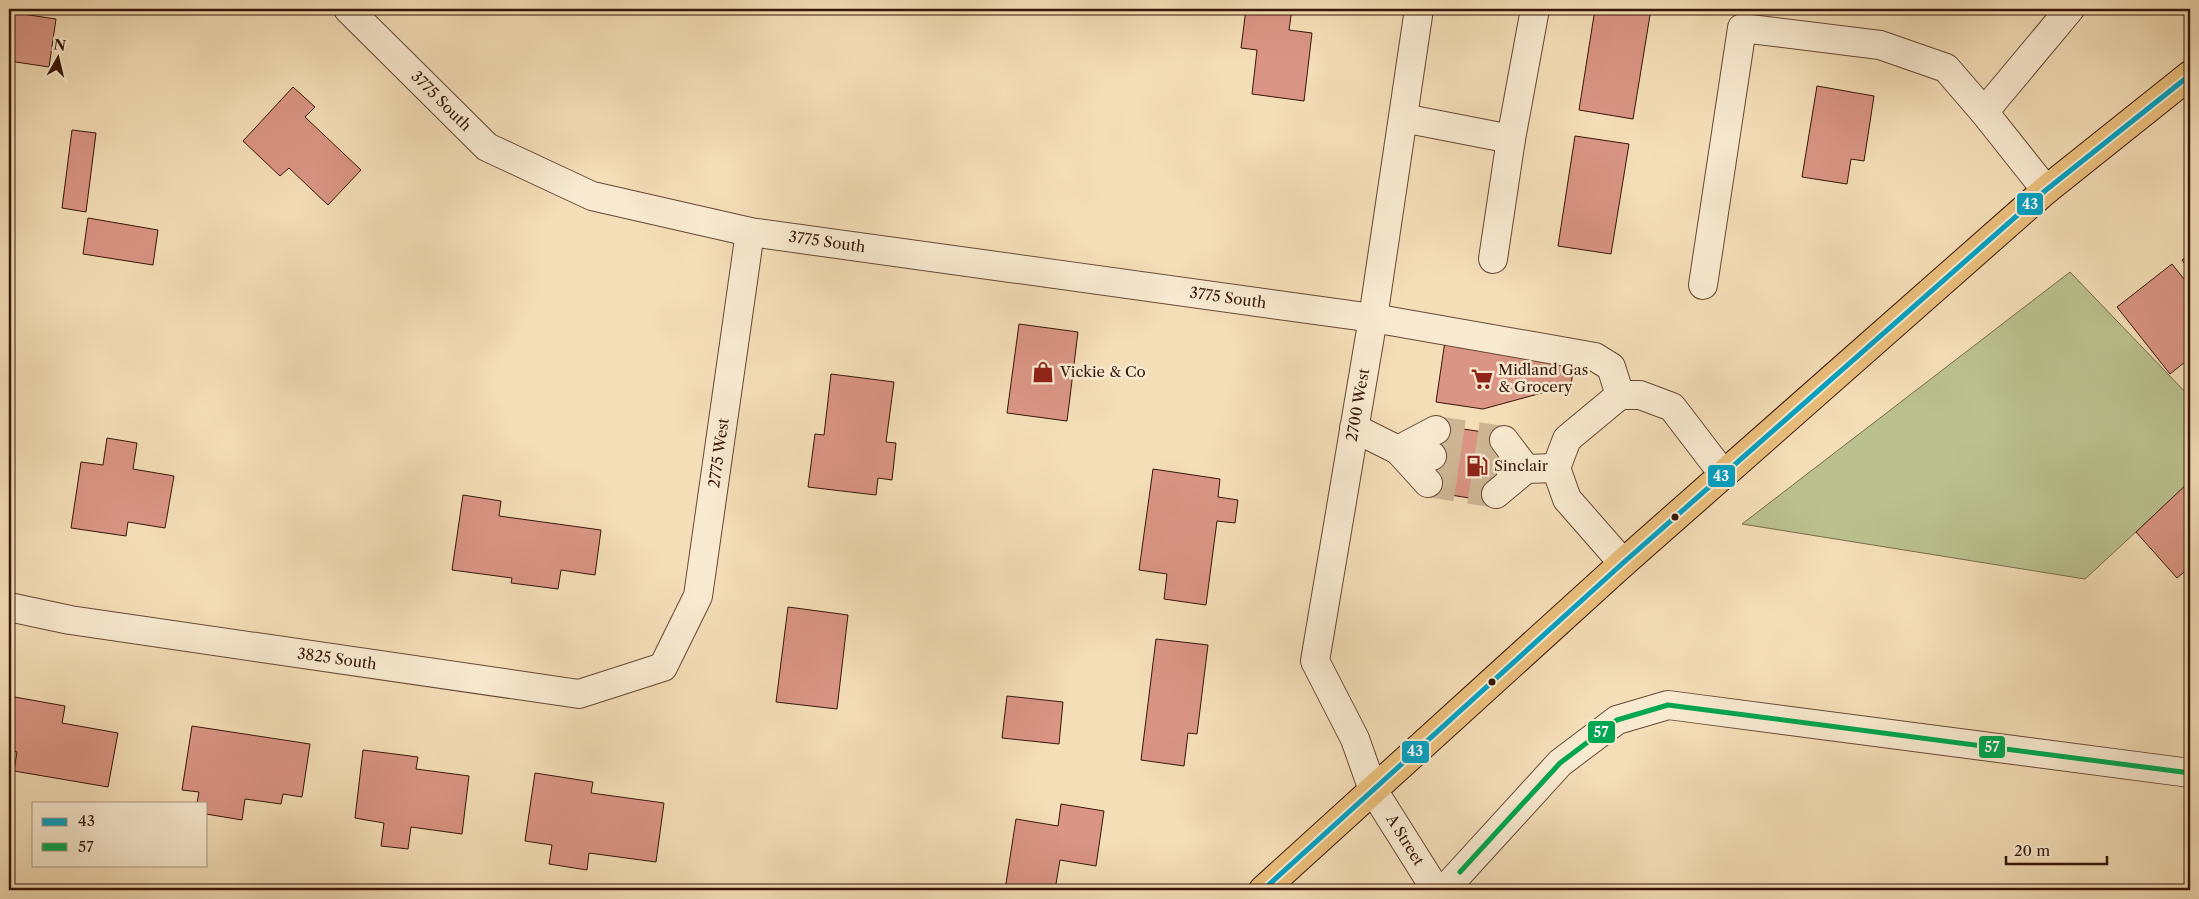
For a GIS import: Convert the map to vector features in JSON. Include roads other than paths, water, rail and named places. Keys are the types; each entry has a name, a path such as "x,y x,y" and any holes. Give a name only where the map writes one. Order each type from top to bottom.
{"main road":[{"path":"1263,890 1623,563 2046,190 2190,75"}],"street":[{"name":"3775 South","path":"348,9 487,147 592,196 750,232 1373,318 1595,357 1612,367 1620,395"},
{"name":"2700 West","path":"1373,790 1355,739 1315,661 1373,318 1419,9"},
{"path":"1493,260 1511,139 1534,9"},
{"path":"1984,112 2070,9"},
{"path":"1703,285 1742,28 1880,45 1946,68 2046,190"},
{"path":"1403,118 1511,139"},
{"name":"2775 West","path":"663,667 698,596 750,232"},
{"path":"1623,563 1567,499 1556,468 1567,438 1620,395 1640,395 1672,407 1724,475"},
{"path":"1354,428 1398,450 1428,482"},
{"path":"1398,450 1434,443"},
{"path":"1496,494 1510,459 1556,468"},
{"name":"3825 South","path":"9,607 70,620 579,694 663,667"},
{"path":"1444,890 1560,764 1617,720 1668,705 2190,773"},
{"name":"A Street","path":"1373,790 1436,890"}],"tunnel":[{"path":"1436,430 1504,440"},
{"path":"1432,456 1500,467"},
{"path":"1428,483 1496,494"}],"place":[{"name":"Vickie & Co","path":"1043,372"},
{"name":"Midland Gas & Grocery","path":"1482,379"},
{"name":"Sinclair","path":"1477,466"}]}
